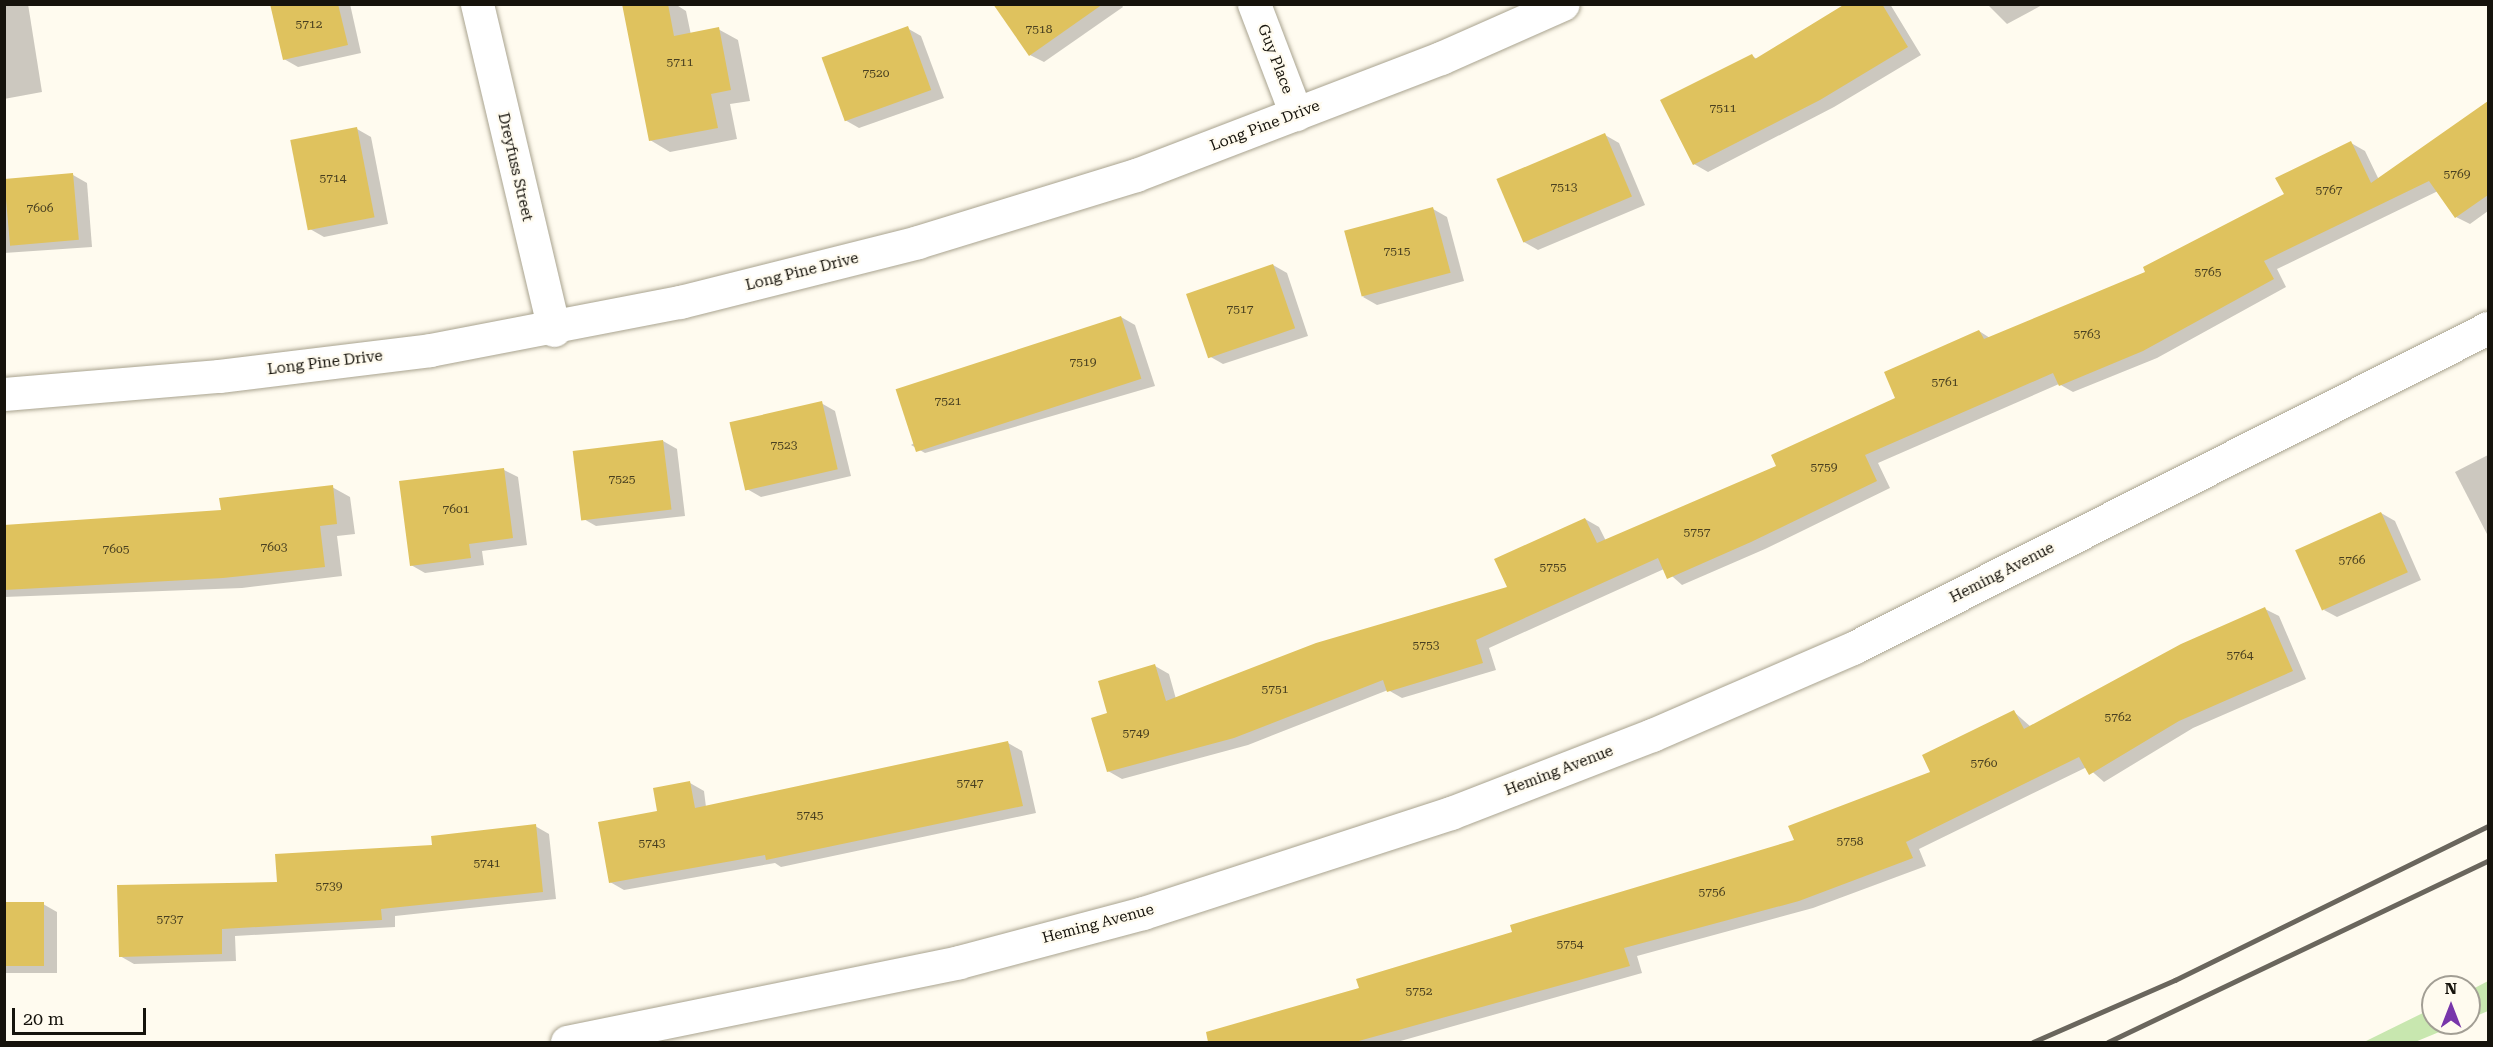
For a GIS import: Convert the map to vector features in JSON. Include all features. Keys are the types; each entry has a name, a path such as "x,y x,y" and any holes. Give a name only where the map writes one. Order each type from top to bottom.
{"street":[{"name":"Dreyfuss Street","path":"477,4 554,330"},
{"name":"Guy Place","path":"1254,4 1296,114"},
{"name":"Long Pine Drive","path":"4,394 219,376 554,330 918,242 1136,175 1296,114 1563,4"},
{"name":"Heming Avenue","path":"567,1042 959,962 1143,913 1450,813 1652,735 1853,648 2488,328"}],"green space":[{"path":"2488,981 2488,1011 2481,1014 2481,985"},
{"path":"2421,1014 2421,1035 2432,1035 2415,1042 2364,1042"}],"building":[{"path":"270,4 338,4 348,45 283,60"},
{"path":"622,4 668,4 674,36 719,27 731,90 711,94 718,128 649,141"},
{"path":"993,4 1103,4 1029,56"},
{"path":"1845,4 1882,4 1908,47 1820,100 1693,165 1660,100 1752,54 1755,59"},
{"path":"908,26 931,90 845,121 822,57"},
{"path":"2488,101 2488,195 2455,218 2429,181 2264,261 2274,279 2143,351 2059,386 2053,373 1865,455 1877,481 1751,542 1667,579 1658,558 1476,640 1483,663 1387,692 1383,680 1234,738 1107,772 1091,718 1107,713 1098,681 1155,664 1166,701 1316,643 1507,587 1494,559 1585,518 1597,543 1776,466 1771,455 1895,398 1884,372 1979,330 1984,339 2145,272 2143,267 2284,194 2275,178 2351,141 2371,183"},
{"path":"357,127 375,217 308,230 290,140"},
{"path":"1605,133 1632,197 1523,243 1496,179"},
{"path":"73,173 79,240 10,246 4,179"},
{"path":"1433,207 1451,273 1362,296 1344,231"},
{"path":"1273,264 1295,328 1208,358 1186,294"},
{"path":"1121,316 1141,379 916,452 896,389"},
{"path":"822,401 838,469 745,491 729,422"},
{"path":"663,440 672,509 581,521 573,451"},
{"path":"504,468 513,538 469,544 471,558 410,566 399,481"},
{"path":"333,485 337,524 320,526 325,567 223,578 4,590 4,525 221,510 219,498"},
{"path":"2381,512 2408,572 2322,611 2295,550"},
{"path":"2265,607 2293,671 2179,721 2089,775 2079,757 1906,842 1913,858 1799,901 1624,948 1630,966 1355,1042 1208,1042 1206,1032 1359,988 1356,979 1512,932 1510,925 1794,840 1788,826 1930,772 1922,755 2014,710 2024,729 2181,644"},
{"path":"1008,741 1023,806 766,860 765,855 609,883 598,822 657,811 653,788 690,781 695,808"},
{"path":"536,824 543,892 381,909 382,920 222,929 222,954 119,957 117,885 277,882 275,854 432,845 431,836"},
{"path":"4,902 44,902 44,966 4,966"}],"railway":[{"path":"2033,1042 2175,980 2488,826"},
{"path":"2108,1042 2488,861"}]}
